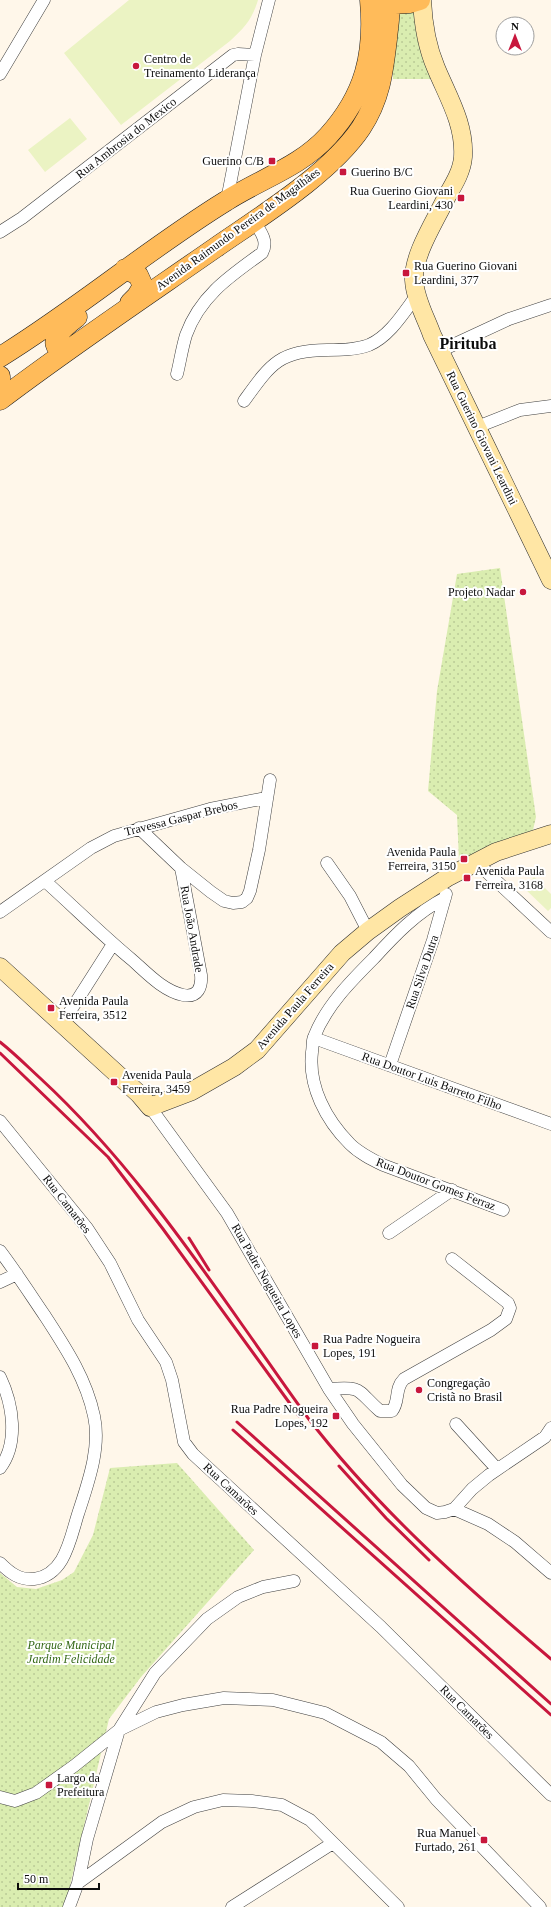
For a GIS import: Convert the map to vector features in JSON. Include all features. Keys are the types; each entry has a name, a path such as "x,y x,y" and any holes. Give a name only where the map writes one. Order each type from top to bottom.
{"main road":[{"path":"378,3 410,3 421,0"},
{"name":"Rua Guerino Giovani Leardini","path":"421,0 430,52 459,122 463,158 458,175 423,246 416,265 414,280 417,295 432,335 551,580"},
{"name":"Avenida Raimundo Pereira de Magalhães","path":"0,357 105,285 125,269 227,200 287,168 310,153 328,136 360,88 368,65 378,3"},
{"name":"Avenida Raimundo Pereira de Magalhães","path":"0,400 64,352 254,221 325,167 345,147 368,116 378,96 382,78 378,3"},
{"path":"112,319 137,296 143,286 138,274 125,269"},
{"path":"64,352 59,350 56,346 56,339 60,331 99,300 105,285"},
{"path":"0,376 0,389"},
{"name":"Avenida Paula Ferreira","path":"150,1107 192,1091 234,1068 257,1050 342,953 368,931 448,877 476,862 496,852 551,834"},
{"path":"0,967 139,1094 150,1107"}],"street":[{"path":"0,74 44,0"},
{"path":"227,200 255,55 269,0"},
{"name":"Rua Ambrosia do Mexico","path":"0,232 34,208 233,55 255,55"},
{"path":"177,374 186,336 194,317 209,295 265,249 265,240 254,221"},
{"path":"244,401 266,371 282,358 299,351 348,350 369,345 384,335 417,295"},
{"path":"440,350 509,319 551,305"},
{"path":"477,427 520,410 551,406"},
{"name":"Rua João Andrade","path":"181,868 224,901 237,903 247,898 259,850 270,780"},
{"name":"Travessa Gaspar Brebos","path":"0,912 91,848 114,836 210,809 266,798"},
{"path":"140,828 181,868"},
{"path":"476,862 551,932"},
{"path":"327,863 350,896 368,931"},
{"name":"Rua João Andrade","path":"113,944 158,983 183,995 197,993 202,984 201,975 181,868"},
{"name":"Rua Silva Dutra","path":"390,1065 433,940 445,898 448,877"},
{"path":"46,881 113,944 62,1024"},
{"name":"Rua Doutor Gomes Ferraz","path":"445,898 431,905 397,933 338,995 314,1038 311,1064 314,1087 332,1122 350,1144 367,1157 383,1165 503,1210"},
{"name":"Rua Doutor Luis Barreto Filho","path":"314,1038 551,1124"},
{"name":"Rua Padre Nogueira Lopes","path":"150,1107 228,1213 329,1389 353,1424 402,1485 426,1508 437,1513 454,1509"},
{"name":"Rua Camarões","path":"0,1121 87,1228 110,1263 138,1320 166,1362 172,1380 184,1442 192,1454 381,1627 551,1795"},
{"path":"389,1233 452,1190"},
{"path":"0,1251 17,1274 77,1368 89,1393 95,1418 96,1442 86,1491 68,1548 54,1571 43,1578 26,1580 10,1573 0,1563"},
{"path":"329,1389 354,1387 362,1392 380,1411 392,1411 396,1404 397,1389 404,1379 506,1320 510,1308 508,1303 452,1258"},
{"path":"0,1282 17,1274"},
{"path":"0,1377 12,1411 9,1452 0,1468"},
{"path":"456,1424 497,1469"},
{"path":"549,1436 497,1469 472,1489 454,1509 488,1524 515,1542 551,1573"},
{"path":"69,1907 78,1882 87,1839 119,1730 155,1673 207,1619 238,1597 264,1587 294,1581"},
{"path":"0,1797 15,1801 36,1793 74,1766 119,1730 156,1712 183,1705 224,1698 273,1700 325,1712 381,1742 409,1766 436,1799 540,1907"},
{"path":"78,1882 162,1822 194,1807 223,1800 252,1801 282,1805 310,1820 398,1907"},
{"path":"232,1907 333,1843"}],"green space":[{"name":"Centro de Treinamento Liderança","path":"129,0 258,0 247,23 230,41 121,125 64,53"},
{"path":"412,7 435,79 393,79 392,15"},
{"path":"70,118 87,139 45,172 28,150"},
{"path":"500,568 536,817 533,830 459,860 457,815 428,791 437,691 457,574"},
{"path":"534,877 551,894 551,908 548,911 524,888"},
{"name":"Parque Municipal Jardim Felicidade","path":"177,1463 254,1550 141,1677 109,1719 65,1907 0,1907 0,1573 17,1587 36,1589 62,1580 74,1572 93,1535 110,1468"}],"railway":[{"path":"0,1042 69,1106 123,1166 197,1261 308,1418 363,1484 454,1574 551,1659"},
{"path":"0,1053 108,1157 163,1229 299,1416"},
{"path":"189,1238 209,1270"},
{"path":"237,1422 551,1704"},
{"path":"233,1430 551,1715"},
{"path":"339,1466 386,1518 429,1560"}],"place":[{"name":"Centro de Treinamento Liderança","path":"136,66"},
{"name":"Guerino C/B","path":"272,161"},
{"name":"Guerino B/C","path":"343,172"},
{"name":"Rua Guerino Giovani Leardini, 430","path":"461,198"},
{"name":"Rua Guerino Giovani Leardini, 377","path":"406,273"},
{"name":"Projeto Nadar","path":"523,592"},
{"name":"Avenida Paula Ferreira, 3150","path":"464,859"},
{"name":"Avenida Paula Ferreira, 3168","path":"467,878"},
{"name":"Avenida Paula Ferreira, 3512","path":"51,1008"},
{"name":"Avenida Paula Ferreira, 3459","path":"114,1082"},
{"name":"Rua Padre Nogueira Lopes, 191","path":"315,1346"},
{"name":"Congregação Cristã no Brasil","path":"419,1390"},
{"name":"Rua Padre Nogueira Lopes, 192","path":"336,1416"},
{"name":"Largo da Prefeitura","path":"49,1785"},
{"name":"Rua Manuel Furtado, 261","path":"484,1840"}],"district":[{"name":"Pirituba","path":"468,343"}]}
